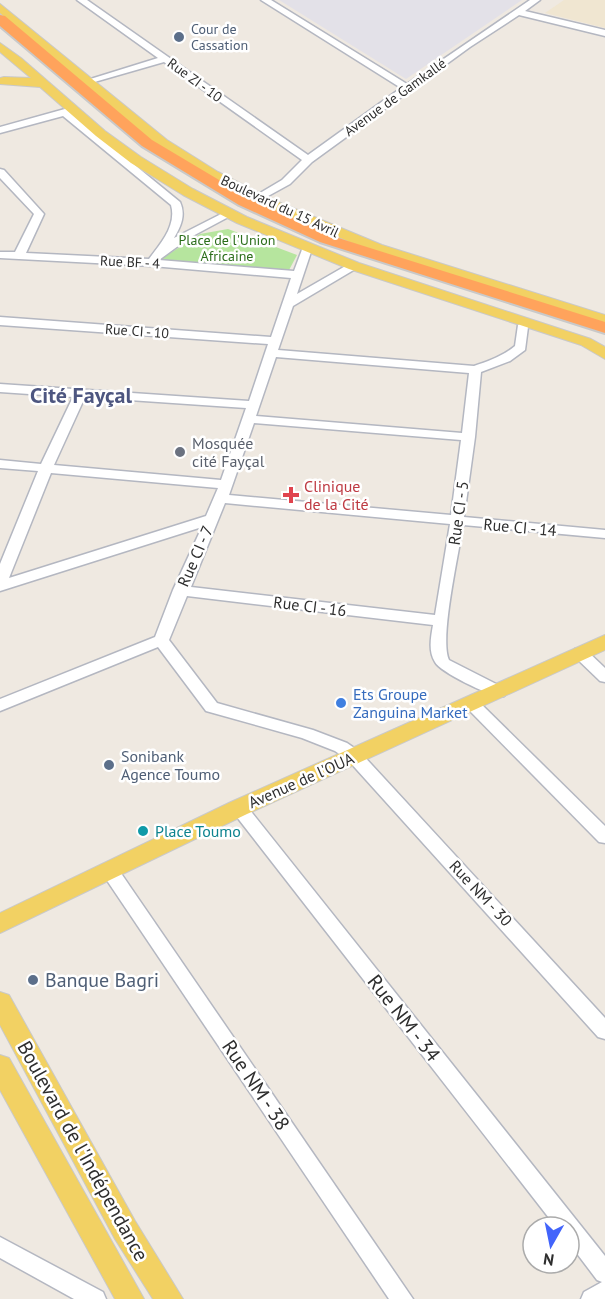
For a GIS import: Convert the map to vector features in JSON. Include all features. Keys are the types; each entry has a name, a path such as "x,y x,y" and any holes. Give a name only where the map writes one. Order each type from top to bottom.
{"highway":[{"name":"Boulevard du 15 Avril","path":"0,19 147,143 245,202 326,239 605,328"},
{"name":"Boulevard du 15 Avril","path":"0,31 143,152 245,212 333,250 605,337"}],"main road":[{"name":"Boulevard du 15 Avril","path":"0,8 169,148 259,198 304,220 359,242 605,320"},
{"name":"Boulevard du 15 Avril","path":"0,46 44,84 69,111 135,160 228,214 307,249 586,342 605,354"},
{"path":"1,80 15,58"},
{"path":"1,80 28,70"},
{"path":"1,80 44,84"},
{"name":"Avenue de l'OUA","path":"0,924 239,808 605,642"},
{"name":"Boulevard de l'Indépendance","path":"0,1002 125,1230 169,1299"},
{"name":"Boulevard de l'Indépendance","path":"0,1066 130,1299"}],"street":[{"name":"Rue ZI - 10","path":"81,0 308,160"},
{"path":"265,0 408,88"},
{"name":"Avenue de Gamkallé","path":"259,198 286,182 308,160 408,88 536,0"},
{"path":"518,12 605,33"},
{"path":"87,82 165,59"},
{"path":"0,130 69,111 176,204 179,219 152,263"},
{"path":"0,172 39,214 19,256"},
{"path":"152,263 170,246 202,226 228,214"},
{"name":"Rue CI - 7","path":"161,640 223,491 296,275 307,249"},
{"name":"Rue BF - 4","path":"0,255 152,263 296,275"},
{"path":"286,304 353,266"},
{"name":"Rue CI - 10","path":"0,321 272,347 476,370"},
{"path":"476,370 503,361 521,347 522,327"},
{"name":"Rue CI - 5","path":"476,370 469,437 441,621 440,660 499,692"},
{"path":"0,388 80,394 469,437"},
{"path":"0,582 46,468 80,394"},
{"name":"Rue CI - 14","path":"0,464 46,468 457,522 605,534"},
{"path":"0,586 211,519"},
{"name":"Rue CI - 16","path":"180,591 441,621"},
{"path":"0,705 161,640 212,707 307,734 341,747 354,756"},
{"path":"580,653 605,677"},
{"path":"471,704 605,837"},
{"name":"Rue NM - 30","path":"354,756 535,951 605,1031"},
{"name":"Rue NM - 34","path":"239,808 560,1215"},
{"name":"Rue NM - 38","path":"110,871 402,1299"},
{"name":"Rue NM - 34","path":"581,1242 605,1273"},
{"path":"0,1247 94,1299"},
{"path":"592,1299 605,1290"}],"shaded area":[{"path":"279,0 522,0 406,79"},
{"path":"564,0 605,0 605,28 545,13"}],"green space":[{"name":"Place de l'Union Africaine","path":"228,229 297,255 288,272 165,262 161,259 200,234"}],"place":[{"name":"Cour de Cassation","path":"179,37"},
{"name":"Mosquée cité Fayçal","path":"180,452"},
{"name":"Clinique de la Cité","path":"291,495"},
{"name":"Ets Groupe Zanguina Market","path":"341,703"},
{"name":"Sonibank Agence Toumo","path":"109,765"},
{"name":"Place Toumo","path":"143,831"},
{"name":"Banque Bagri","path":"33,980"}],"district":[{"name":"Cité Fayçal","path":"81,395"}]}
